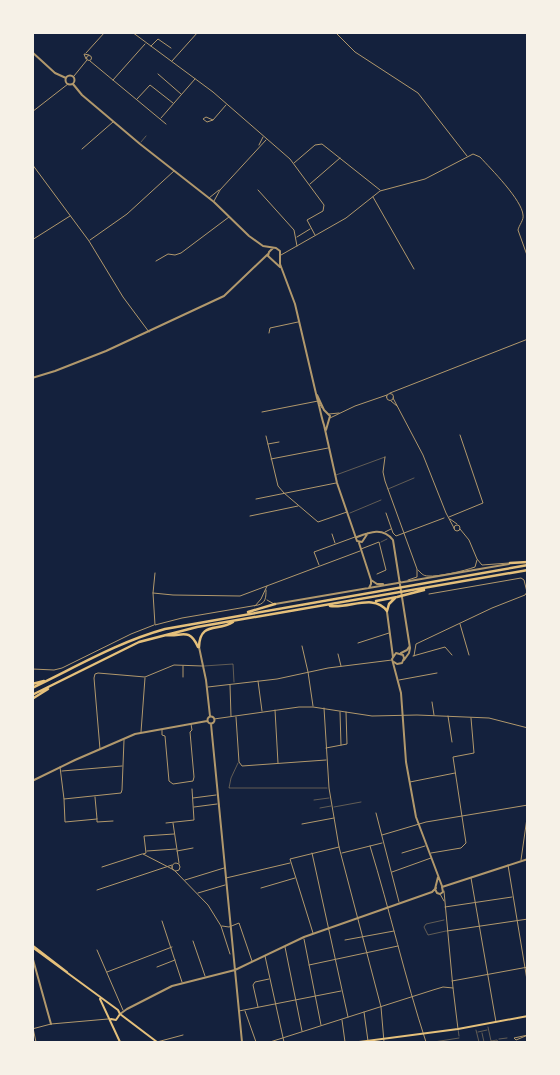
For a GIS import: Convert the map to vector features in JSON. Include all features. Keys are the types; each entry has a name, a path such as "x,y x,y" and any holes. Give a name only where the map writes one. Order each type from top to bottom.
{"highway":[{"path":"510,563 528,563"},
{"path":"32,686 150,633 237,615 436,582 528,563"},
{"path":"32,695 139,642 164,634 528,570"},
{"path":"329,606 344,606 395,598 430,587"},
{"path":"372,602 381,605 386,611 395,598"},
{"path":"237,615 275,604"},
{"path":"199,647 199,640 204,631 209,628 229,625 236,621"},
{"path":"164,634 168,636 188,634 199,647"},
{"path":"32,699 59,682"}],"main road":[{"path":"32,946 157,1042"},
{"path":"96,995 110,1018 120,1042"},
{"path":"110,1018 117,1010"},
{"path":"110,1018 117,1019 120,1014"},
{"path":"359,1042 384,1041 528,1016"}],"street":[{"path":"104,32 84,56 166,124"},
{"path":"172,61 198,32"},
{"path":"335,32 355,52 418,92 467,156"},
{"path":"134,33 146,44 195,79 294,163 324,207 323,211 307,220 316,236"},
{"path":"151,47 158,39 171,48"},
{"path":"113,80 146,44"},
{"path":"32,52 55,73 66,78 68,84"},
{"path":"86,53 90,56"},
{"path":"88,60 87,56 90,56"},
{"path":"73,84 74,76 92,58 90,56"},
{"path":"158,74 182,94"},
{"path":"66,78 69,75 74,76"},
{"path":"160,119 195,79"},
{"path":"32,112 68,84 73,84"},
{"path":"73,84 82,95 140,144 214,202 249,236 263,246 281,268"},
{"path":"137,99 152,85 173,104"},
{"path":"213,120 227,105"},
{"path":"82,149 113,121"},
{"path":"140,144 146,136"},
{"path":"259,145 263,137"},
{"path":"209,198 220,190 259,145 266,140"},
{"path":"294,163 317,144 324,146 380,191"},
{"path":"273,260 277,260 288,251 346,218 380,191 425,179 473,154 478,155 514,196 523,215 518,230 528,258"},
{"path":"309,185 340,158"},
{"path":"32,164 89,241 123,297 149,332"},
{"path":"89,241 128,214 174,171"},
{"path":"214,202 220,190"},
{"path":"258,190 294,230 297,247"},
{"path":"373,196 414,268"},
{"path":"32,240 70,216"},
{"path":"156,261 168,254 175,255 181,253 229,216"},
{"path":"296,237 311,229"},
{"path":"263,246 280,251 288,251"},
{"path":"32,378 81,361 149,332 224,296 269,255 273,248"},
{"path":"280,251 281,268 290,289 299,322 337,483 354,532 360,542 360,549 372,580 377,584 395,583"},
{"path":"269,333 270,328 299,322"},
{"path":"323,421 528,339"},
{"path":"315,390 329,419 326,435"},
{"path":"389,400 395,392"},
{"path":"388,394 393,397 423,455 454,528 467,537 477,559 484,566 510,563"},
{"path":"388,394 389,400"},
{"path":"378,399 389,400 399,408"},
{"path":"262,412 318,401"},
{"path":"318,401 326,412"},
{"path":"321,414 326,412 342,412"},
{"path":"448,517 483,503 460,435"},
{"path":"266,436 278,486 284,494 319,522 381,500"},
{"path":"267,444 279,442"},
{"path":"271,459 328,448"},
{"path":"335,475 385,457 383,472 417,569 417,577 405,581"},
{"path":"388,489 414,478"},
{"path":"256,499 337,483"},
{"path":"250,516 299,506"},
{"path":"386,513 391,529 396,536 444,518"},
{"path":"448,517 460,526 459,530"},
{"path":"454,528 458,524"},
{"path":"319,566 314,552 352,537 378,531 385,532 391,529"},
{"path":"354,532 364,538"},
{"path":"352,537 354,532"},
{"path":"385,532 393,540 409,645 409,653 397,668 397,673"},
{"path":"360,542 368,533"},
{"path":"332,534 335,544"},
{"path":"153,593 240,596 387,539"},
{"path":"377,574 386,570 379,542"},
{"path":"417,569 427,576 446,574 475,567 477,559"},
{"path":"261,599 266,599 275,604 510,563"},
{"path":"155,573 153,593 155,625"},
{"path":"429,594 521,578 524,580 525,595 416,644 414,656 445,647 452,655"},
{"path":"369,588 372,580"},
{"path":"254,606 261,599 268,586"},
{"path":"32,669 54,670 62,668 131,634 155,625 182,618 262,604 266,599 266,590"},
{"path":"386,611 392,659 397,673 403,716 409,782 418,825 444,890 446,931 460,1042"},
{"path":"460,623 468,654"},
{"path":"358,643 390,633"},
{"path":"392,659 399,653 407,650 409,645"},
{"path":"302,646 313,707"},
{"path":"199,647 210,716 207,721"},
{"path":"392,647 403,657 401,663"},
{"path":"338,654 341,666"},
{"path":"206,688 277,679 341,666 392,659 401,663"},
{"path":"100,749 95,674 145,677 178,665 233,664 234,684"},
{"path":"183,665 183,677"},
{"path":"398,680 437,673"},
{"path":"141,732 145,677"},
{"path":"258,681 262,712"},
{"path":"230,684 231,717"},
{"path":"432,702 434,716"},
{"path":"210,716 214,719 299,707 313,707 372,716 448,716 495,719 528,728"},
{"path":"324,708 329,788 339,847 382,1007 384,1041"},
{"path":"275,710 278,764"},
{"path":"340,711 342,746"},
{"path":"326,748 342,746 348,742 346,712"},
{"path":"236,716 239,762 235,767 229,788 329,788"},
{"path":"340,716 346,717"},
{"path":"448,716 452,742"},
{"path":"429,854 465,846 466,842 453,757 474,752 471,718"},
{"path":"214,719 211,724 242,1042"},
{"path":"32,781 141,732 207,721 211,724"},
{"path":"162,729 162,735 165,736 169,781 173,784 190,782 194,779 191,724"},
{"path":"64,798 121,793 124,739"},
{"path":"239,762 245,767 326,760"},
{"path":"62,771 123,766"},
{"path":"60,767 62,771 65,822 97,819"},
{"path":"409,782 456,772"},
{"path":"166,823 194,820 192,790"},
{"path":"192,798 218,794"},
{"path":"95,796 97,822 114,821"},
{"path":"314,800 331,798"},
{"path":"320,808 361,802"},
{"path":"193,807 219,804"},
{"path":"382,836 418,825 528,805"},
{"path":"521,860 528,811"},
{"path":"376,813 400,903"},
{"path":"302,824 334,818"},
{"path":"173,822 180,875"},
{"path":"146,851 144,836 174,834"},
{"path":"341,854 383,842"},
{"path":"370,846 426,1042"},
{"path":"402,853 426,846"},
{"path":"313,934 290,859 339,847"},
{"path":"102,867 146,854 146,851 193,848"},
{"path":"312,853 348,1017"},
{"path":"143,854 175,871 208,905 221,926 230,954"},
{"path":"392,872 431,858"},
{"path":"438,894 448,886 528,859"},
{"path":"226,878 291,862"},
{"path":"97,890 175,863 179,864"},
{"path":"172,865 175,871"},
{"path":"508,865 528,986"},
{"path":"175,871 180,868"},
{"path":"184,880 225,868"},
{"path":"438,876 436,888 438,894"},
{"path":"262,888 296,877"},
{"path":"471,878 496,1022"},
{"path":"197,893 227,884"},
{"path":"117,1010 127,1009 182,983 235,970 304,937 432,892 442,885 448,886"},
{"path":"432,892 442,897 445,903"},
{"path":"445,907 513,897"},
{"path":"444,920 426,924 424,928 428,935 528,919"},
{"path":"162,921 182,983"},
{"path":"221,926 231,926 239,923 252,962"},
{"path":"345,940 394,930"},
{"path":"304,937 321,1026"},
{"path":"193,940 205,977"},
{"path":"285,946 302,1032"},
{"path":"309,965 398,946"},
{"path":"107,972 172,948"},
{"path":"97,950 120,1005 117,1010"},
{"path":"32,956 51,1024"},
{"path":"264,956 284,1042"},
{"path":"157,967 176,960"},
{"path":"452,981 526,968"},
{"path":"32,971 36,970"},
{"path":"258,1008 253,985 255,982 270,978"},
{"path":"270,1042 443,987 452,988"},
{"path":"239,1012 342,991"},
{"path":"117,1010 125,1018"},
{"path":"245,1011 256,1042"},
{"path":"364,1012 368,1041"},
{"path":"36,1042 33,1029 51,1024 110,1018"},
{"path":"342,1019 345,1042"},
{"path":"488,1027 491,1041 507,1038"},
{"path":"476,1030 478,1042"},
{"path":"477,1033 489,1030"},
{"path":"482,1032 484,1042"},
{"path":"157,1042 182,1035"},
{"path":"434,1042 459,1038"}]}
